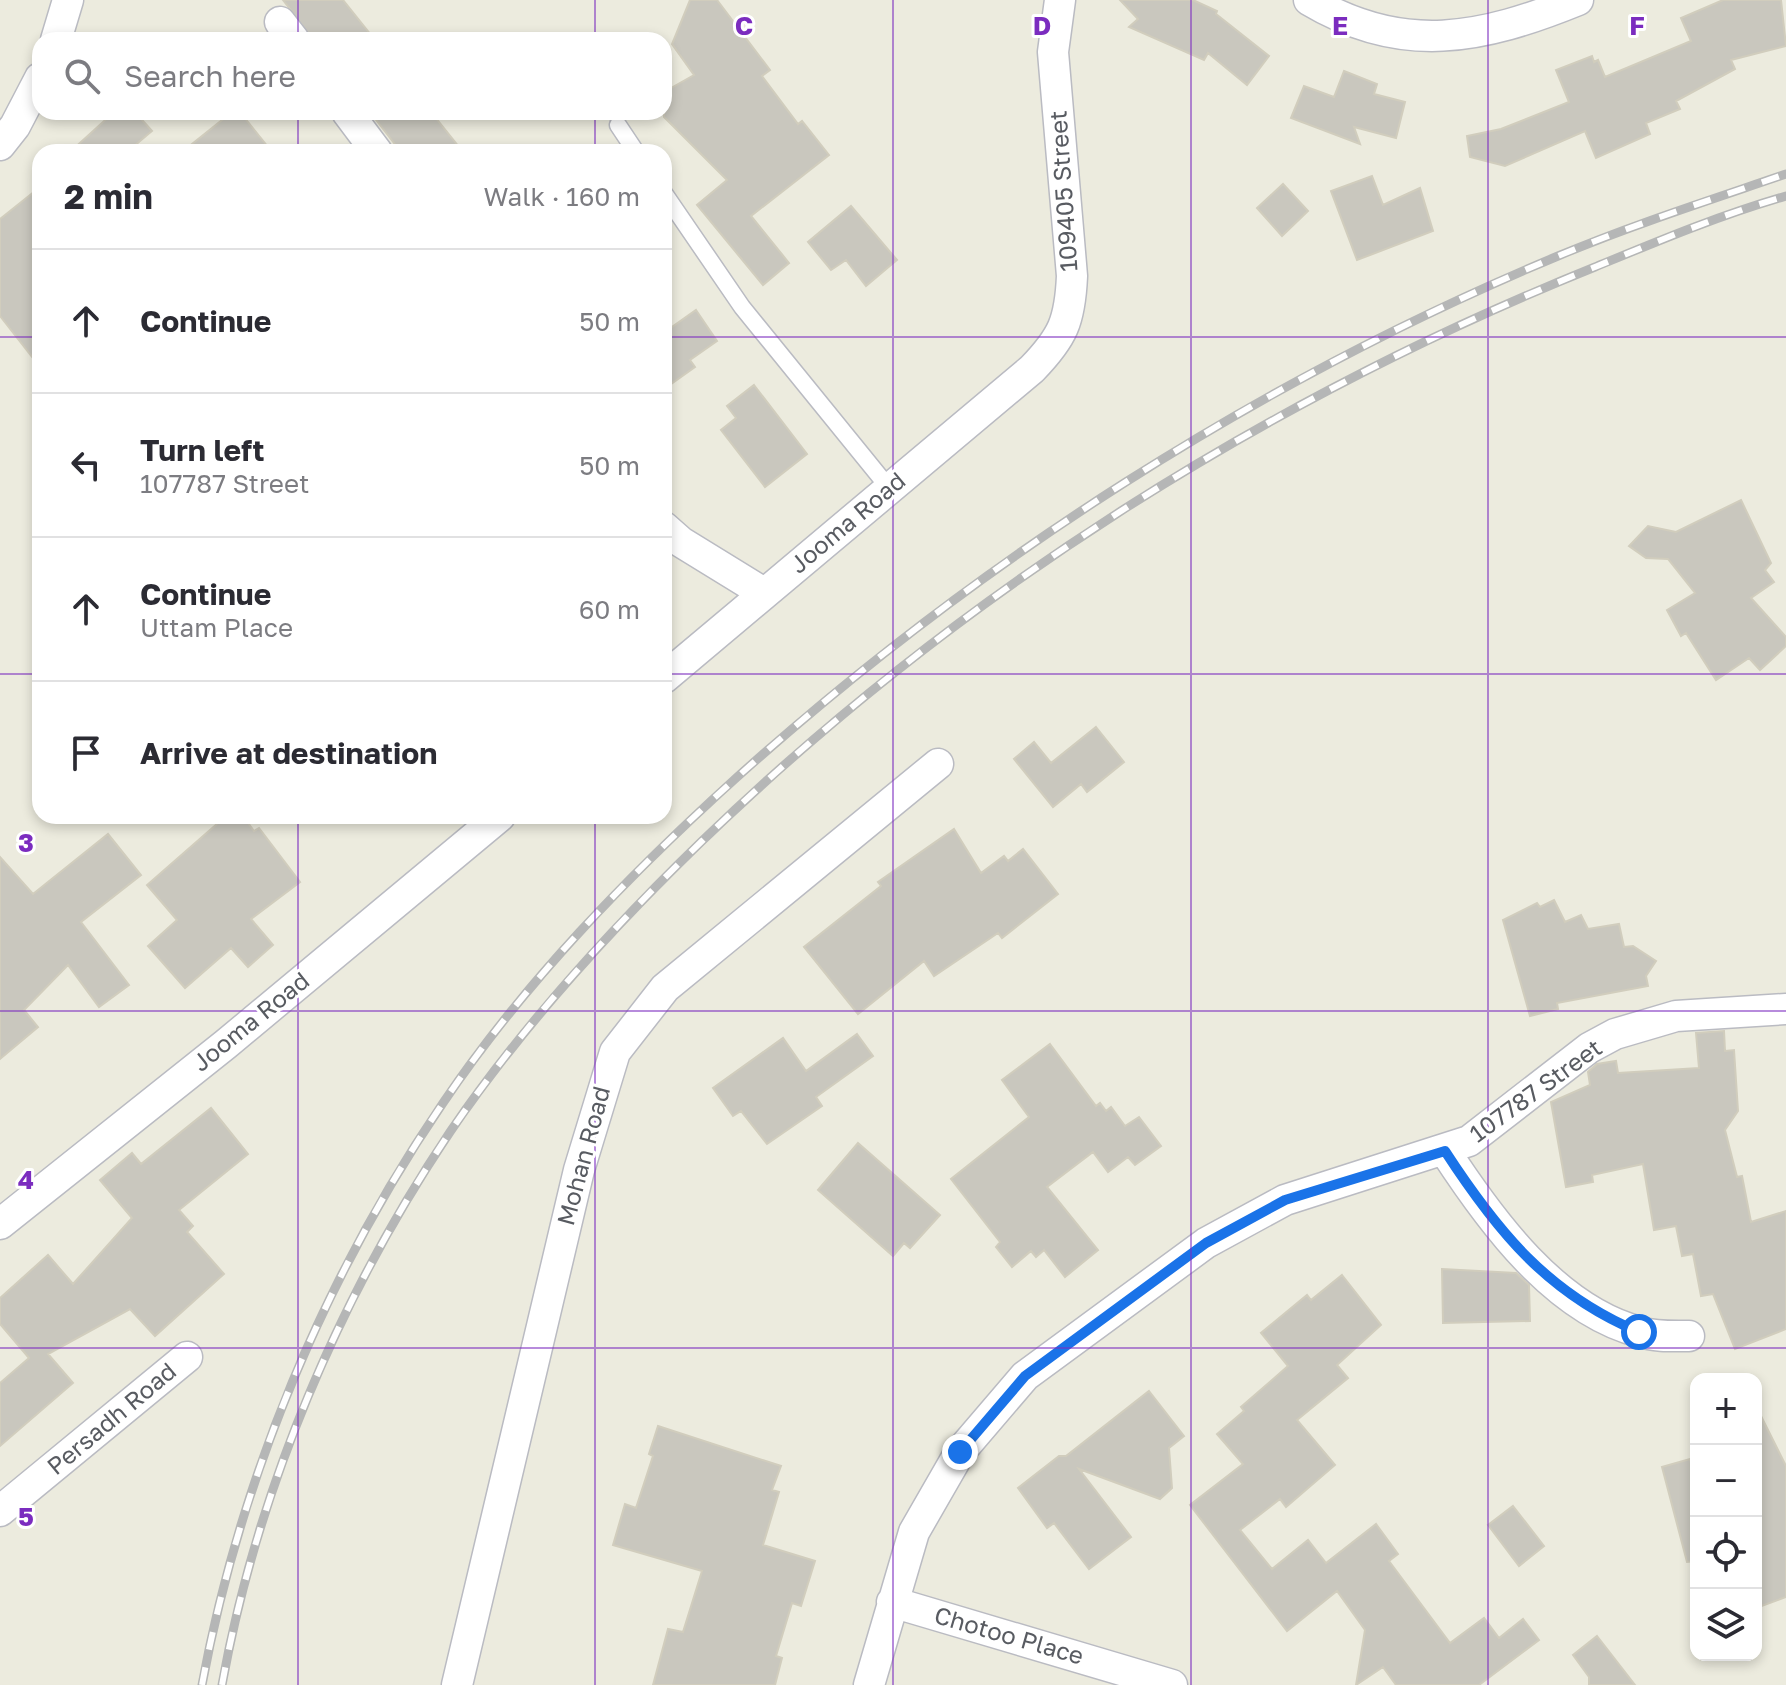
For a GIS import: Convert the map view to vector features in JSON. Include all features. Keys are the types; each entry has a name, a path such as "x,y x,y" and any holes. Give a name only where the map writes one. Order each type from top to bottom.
{"street":[{"path":"58,32 68,0"},
{"name":"109405 Street","path":"1032,369 1056,345 1071,306 1069,230 1053,52 1060,0"},
{"path":"1309,0 1330,13 1394,34 1449,36 1503,29 1578,0"},
{"path":"0,145 32,91"},
{"path":"353,120 371,144"},
{"name":"Jooma Road","path":"672,671 1032,369"},
{"path":"672,534 764,593"},
{"name":"Mohan Road","path":"457,1685 579,1170 600,1089 615,1052 665,988 938,764"},
{"name":"Jooma Road","path":"0,1224 226,1044 490,824"},
{"name":"107787 Street","path":"869,1685 914,1532 960,1452 1025,1376 1206,1243 1285,1200 1445,1151 1487,1130 1559,1070 1615,1034 1676,1016 1786,1009"},
{"path":"1445,1151 1487,1216 1533,1265 1584,1305 1639,1332 1689,1336"},
{"name":"Persadh Road","path":"0,1511 187,1357"},
{"name":"Chotoo Place","path":"892,1602 1172,1685"}],"lane":[{"path":"618,125 631,144"},
{"path":"672,205 742,307 889,488"}],"building":[{"path":"283,0 343,0 369,32 308,32"},
{"path":"690,0 717,0 770,70 762,76 798,124 802,121 829,155 751,216 789,263 763,285 697,205 727,180 667,120 672,120 672,87 694,75 672,44"},
{"path":"1120,0 1193,0 1217,11 1216,14 1269,56 1247,85 1208,53 1204,60 1129,27 1138,19"},
{"path":"1723,0 1781,0 1786,46 1731,60 1735,69 1676,101 1680,109 1646,123 1650,134 1596,158 1585,131 1505,166 1470,157 1467,136 1501,129 1569,102 1556,70 1592,56 1594,62 1598,60 1605,77 1691,41 1681,18"},
{"path":"1344,71 1377,84 1374,94 1405,102 1396,138 1354,127 1360,144 1291,118 1304,86 1334,97"},
{"path":"105,120 142,120 152,131 137,144 79,144"},
{"path":"222,120 246,120 266,144 192,144"},
{"path":"376,120 437,120 457,144 395,144"},
{"path":"1372,176 1383,205 1420,188 1433,231 1357,260 1331,191"},
{"path":"1283,184 1308,211 1282,236 1257,208"},
{"path":"32,193 32,357 0,316 0,219"},
{"path":"851,206 897,260 866,286 846,260 831,270 808,242"},
{"path":"696,310 717,341 690,360 695,367 672,383 672,327"},
{"path":"754,385 807,454 765,487 721,430 736,418 727,406"},
{"path":"1741,500 1771,563 1765,570 1774,582 1751,598 1786,637 1786,646 1760,670 1749,658 1716,680 1686,633 1681,636 1667,610 1695,593 1668,559 1646,558 1629,546 1648,526 1676,532"},
{"path":"1096,727 1124,762 1087,792 1081,784 1053,807 1014,759 1034,742 1051,763"},
{"path":"217,824 249,824 254,831 259,828 300,882 251,919 273,945 248,967 231,948 185,988 148,946 177,920 147,885"},
{"path":"954,829 981,873 1004,856 1008,861 1023,849 1058,894 1002,938 998,933 934,976 924,961 858,1014 804,947 881,886 878,882"},
{"path":"108,834 141,875 81,922 129,985 99,1007 68,965 24,1010 38,1027 0,1059 0,857 33,894"},
{"path":"1554,900 1565,922 1581,915 1588,929 1619,924 1624,947 1633,946 1656,961 1646,976 1648,986 1557,1003 1558,1009 1530,1016 1503,920 1537,903 1540,907"},
{"path":"1724,1031 1725,1051 1734,1050 1738,1111 1725,1130 1737,1177 1742,1176 1751,1222 1786,1211 1786,1329 1735,1349 1713,1294 1701,1296 1693,1254 1682,1256 1676,1226 1654,1230 1643,1164 1592,1175 1593,1182 1566,1187 1551,1102 1590,1085 1588,1072 1597,1064 1616,1061 1618,1073 1699,1068 1696,1033"},
{"path":"857,1034 873,1056 816,1097 822,1106 767,1144 741,1111 733,1116 713,1088 783,1038 806,1071"},
{"path":"1050,1044 1096,1106 1100,1103 1106,1111 1111,1107 1125,1126 1139,1117 1161,1146 1135,1165 1128,1157 1108,1172 1093,1152 1047,1187 1098,1250 1065,1277 1044,1250 1036,1257 1031,1251 1012,1267 996,1247 1000,1242 951,1179 1029,1117 1002,1080"},
{"path":"211,1108 248,1154 179,1210 193,1226 187,1232 224,1274 155,1336 130,1309 48,1354 73,1383 0,1446 0,1383 29,1358 0,1324 0,1298 48,1255 73,1284 132,1218 100,1180 132,1153 141,1164"},
{"path":"858,1143 940,1215 910,1248 904,1243 893,1256 818,1190"},
{"path":"1442,1269 1516,1273 1529,1285 1530,1321 1443,1323"},
{"path":"1342,1275 1381,1325 1337,1365 1348,1378 1297,1420 1335,1465 1286,1507 1280,1499 1240,1530 1272,1569 1308,1540 1326,1563 1376,1524 1398,1554 1389,1561 1450,1643 1484,1618 1499,1638 1523,1619 1539,1640 1479,1685 1396,1685 1383,1667 1356,1685 1365,1630 1337,1591 1287,1631 1190,1505 1243,1464 1217,1434 1244,1411 1241,1407 1288,1366 1261,1333 1307,1295 1311,1300"},
{"path":"1149,1391 1184,1436 1169,1448 1172,1488 1160,1499 1079,1469 1131,1537 1089,1569 1054,1523 1047,1528 1018,1488 1059,1456 1066,1456"},
{"path":"1762,1418 1786,1466 1786,1597 1762,1606"},
{"path":"658,1426 781,1466 772,1490 779,1492 763,1545 815,1561 801,1606 792,1603 776,1656 782,1658 775,1685 653,1685 668,1629 683,1632 702,1571 613,1545 625,1504 636,1508 653,1456 649,1454"},
{"path":"1690,1459 1690,1562 1687,1562 1662,1467"},
{"path":"1513,1506 1544,1546 1519,1566 1488,1525"},
{"path":"1597,1636 1635,1685 1589,1685 1589,1677 1573,1655"}],"railway":[{"path":"202,1685 218,1608 239,1531 292,1382 325,1309 400,1169 474,1059 543,973 579,932 695,816 828,699 924,623 1023,551 1125,483 1230,419 1446,305 1643,223 1786,174"},
{"path":"222,1685 237,1612 281,1468 308,1397 373,1260 450,1132 507,1054 601,944 702,841 800,751 903,666 1010,586 1121,511 1235,441 1473,319 1666,238 1786,196"}],"route":[{"path":"960,1452 1025,1376 1206,1243 1285,1200 1445,1151 1487,1216 1533,1265 1584,1305 1639,1332"}]}
